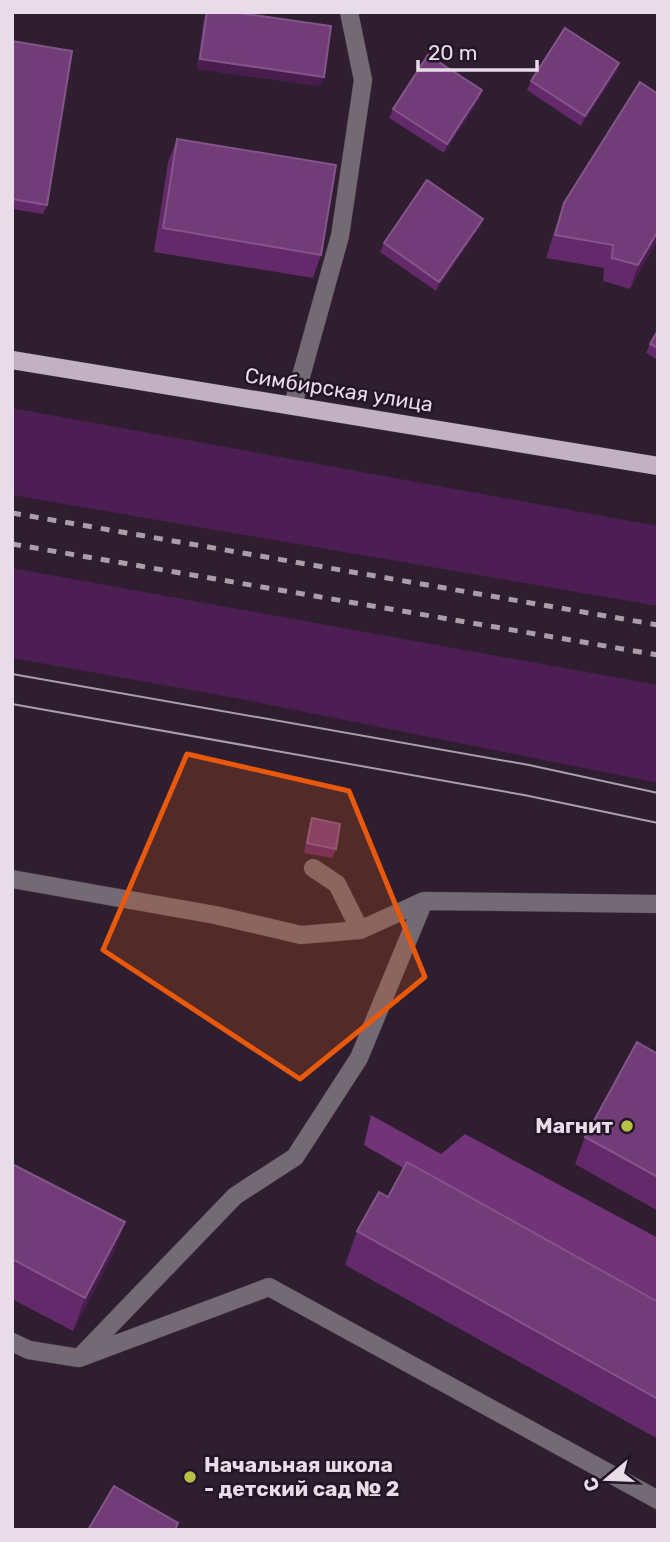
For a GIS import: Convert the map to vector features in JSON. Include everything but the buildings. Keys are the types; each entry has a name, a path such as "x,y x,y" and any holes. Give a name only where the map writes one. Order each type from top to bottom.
{"main road":[{"name":"Симбирская улица","path":"12,360 658,466"}],"street":[{"path":"293,405 340,236 363,80 349,12"},
{"path":"313,868 337,884 360,930"},
{"path":"12,880 215,915 301,935 360,930 424,901 658,904"},
{"path":"79,1357 235,1196 295,1157 364,1046 424,901"},
{"path":"12,1342 29,1350 79,1357 269,1287 658,1500"}],"highlighted area":[{"path":"187,754 349,791 425,977 300,1079 103,950"}],"shaded area":[{"path":"12,408 658,526 658,606 12,495"},
{"path":"12,568 658,685 658,783 236,698 12,658"},
{"path":"371,1115 441,1154 465,1134 658,1238 658,1317 364,1145"}],"tram line":[{"path":"12,674 529,765 658,793"},
{"path":"12,704 524,795 658,823"}],"railway":[{"path":"12,513 658,625"},
{"path":"12,544 658,655"}],"place":[{"name":"Магнит","path":"627,1126"},
{"name":"Начальная школа - детский сад № 2","path":"190,1477"}]}
